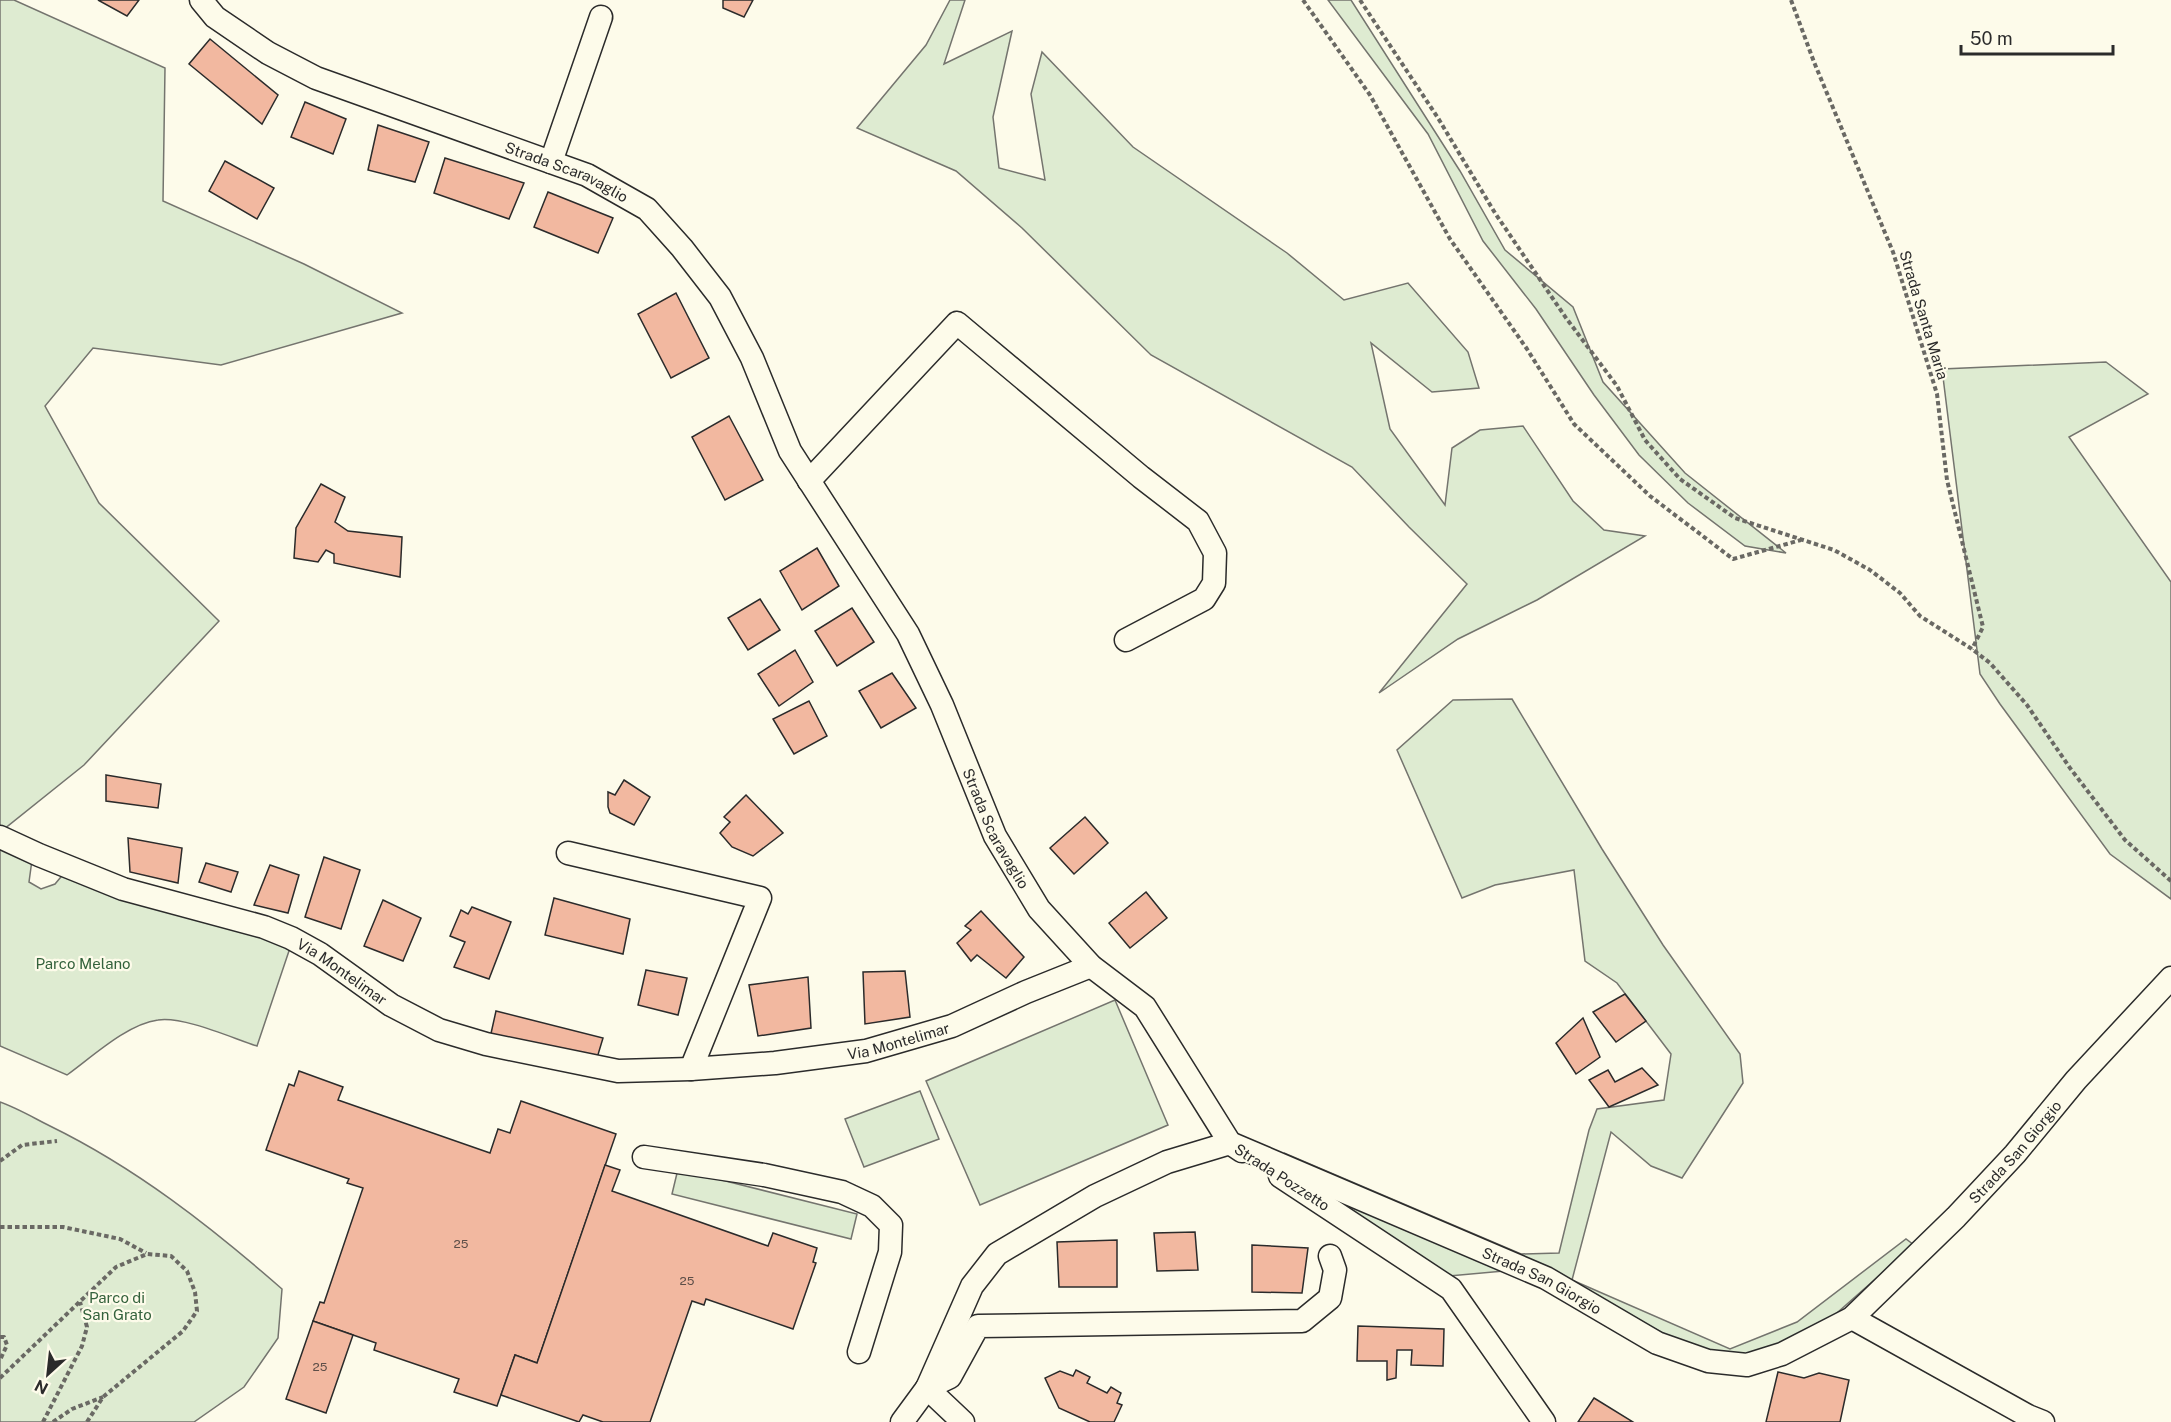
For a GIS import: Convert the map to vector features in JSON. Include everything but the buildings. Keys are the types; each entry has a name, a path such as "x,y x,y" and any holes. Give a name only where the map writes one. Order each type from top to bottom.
{"street":[{"name":"Strada Scaravaglio","path":"201,0 215,17 268,53 316,78 587,176 647,209 720,297 752,358 790,451 908,634 942,705 995,836 1039,909 1092,966 1145,1007 1230,1143"},
{"path":"551,162 601,17"},
{"path":"809,481 957,323 1141,477 1198,520 1215,553 1214,583 1204,599 1126,640"},
{"name":"Via Montelimar","path":"0,837 123,889 264,927 291,938 320,954 392,1005 439,1030 486,1044 618,1071 776,1063 866,1051 952,1026 1026,992 1092,966"},
{"path":"568,853 760,898 691,1069"},
{"name":"Strada San Giorgio","path":"1230,1143 1545,1278 1657,1343 1708,1361 1748,1365 1782,1354 1852,1318 1956,1217 2076,1080 2171,978"},
{"name":"Strada Pozzetto","path":"902,1422 927,1388 972,1286 997,1254 1095,1196 1167,1162 1230,1143 1451,1289 1544,1422"},
{"path":"644,1157 764,1174 842,1192 872,1206 891,1225 890,1252 859,1352"},
{"name":"Strada Pozzetto","path":"927,1388 950,1377 978,1326 1302,1321 1330,1298 1335,1270 1330,1256"},
{"path":"1852,1318 2028,1416 2043,1422"},
{"path":"927,1388 963,1422"}],"path":[{"path":"1303,0 1370,95 1450,239 1527,350 1574,424 1650,496 1733,559 1802,540"},
{"path":"1360,0 1438,118 1495,213 1566,318 1617,386 1645,440 1680,479 1735,518 1834,550 1870,570 1900,593 1920,616 1990,663 2027,705 2070,768 2124,840 2171,881"},
{"name":"Strada Santa Maria","path":"1791,0 1814,62 1893,252 1937,394 1947,480 1983,627 1972,649"},
{"path":"0,1161 22,1145 57,1141"},
{"path":"0,1227 63,1227 120,1239 147,1254 171,1256 187,1271 195,1292 197,1311 183,1331 103,1397 87,1422"},
{"path":"0,1378 116,1267 147,1254"},
{"path":"43,1422 82,1346 87,1327 80,1301"},
{"path":"0,1337 4,1337 7,1345 0,1360"},
{"path":"53,1422 72,1409 103,1397"}],"green space":[{"path":"0,0 14,0 165,68 163,201 304,264 402,313 221,365 93,348 45,406 99,503 219,621 84,765 4,829 0,827"},
{"path":"950,0 965,0 944,64 1012,31 993,117 999,168 1045,180 1031,94 1042,52 1133,147 1287,253 1344,300 1408,283 1468,352 1479,388 1432,392 1371,343 1390,429 1445,505 1452,448 1480,430 1523,426 1573,501 1604,530 1645,536 1537,600 1458,639 1379,693 1467,584 1352,467 1151,355 1022,228 956,171 857,128 926,45"},
{"path":"1328,0 1351,0 1460,171 1505,250 1573,307 1603,382 1685,473 1786,553 1745,546 1688,503 1639,455 1594,395 1536,309 1483,241 1428,134"},
{"path":"2106,362 2148,394 2069,437 2171,582 2171,899 2110,854 1980,674 1942,369"},
{"path":"1512,699 1663,945 1740,1054 1743,1083 1682,1178 1651,1166 1611,1132 1572,1280 1730,1349 1797,1322 1906,1239 1914,1245 1821,1327 1752,1357 1690,1347 1537,1268 1449,1276 1331,1197 1284,1153 1521,1254 1559,1253 1589,1130 1597,1109 1664,1100 1671,1054 1617,983 1585,961 1574,870 1495,885 1462,898 1397,750 1453,700"},
{"name":"Parco Melano","path":"0,847 32,860 29,882 41,889 55,884 65,872 293,939 257,1046 194,1024 158,1020 122,1034 67,1075 0,1046"},
{"path":"1115,1000 1168,1125 980,1205 926,1081"},
{"path":"920,1091 939,1139 864,1167 845,1119"},
{"name":"Parco di San Grato","path":"0,1102 82,1142 142,1179 200,1221 282,1289 278,1338 244,1387 194,1422 0,1422"},
{"path":"678,1169 857,1214 851,1239 672,1194"}]}
